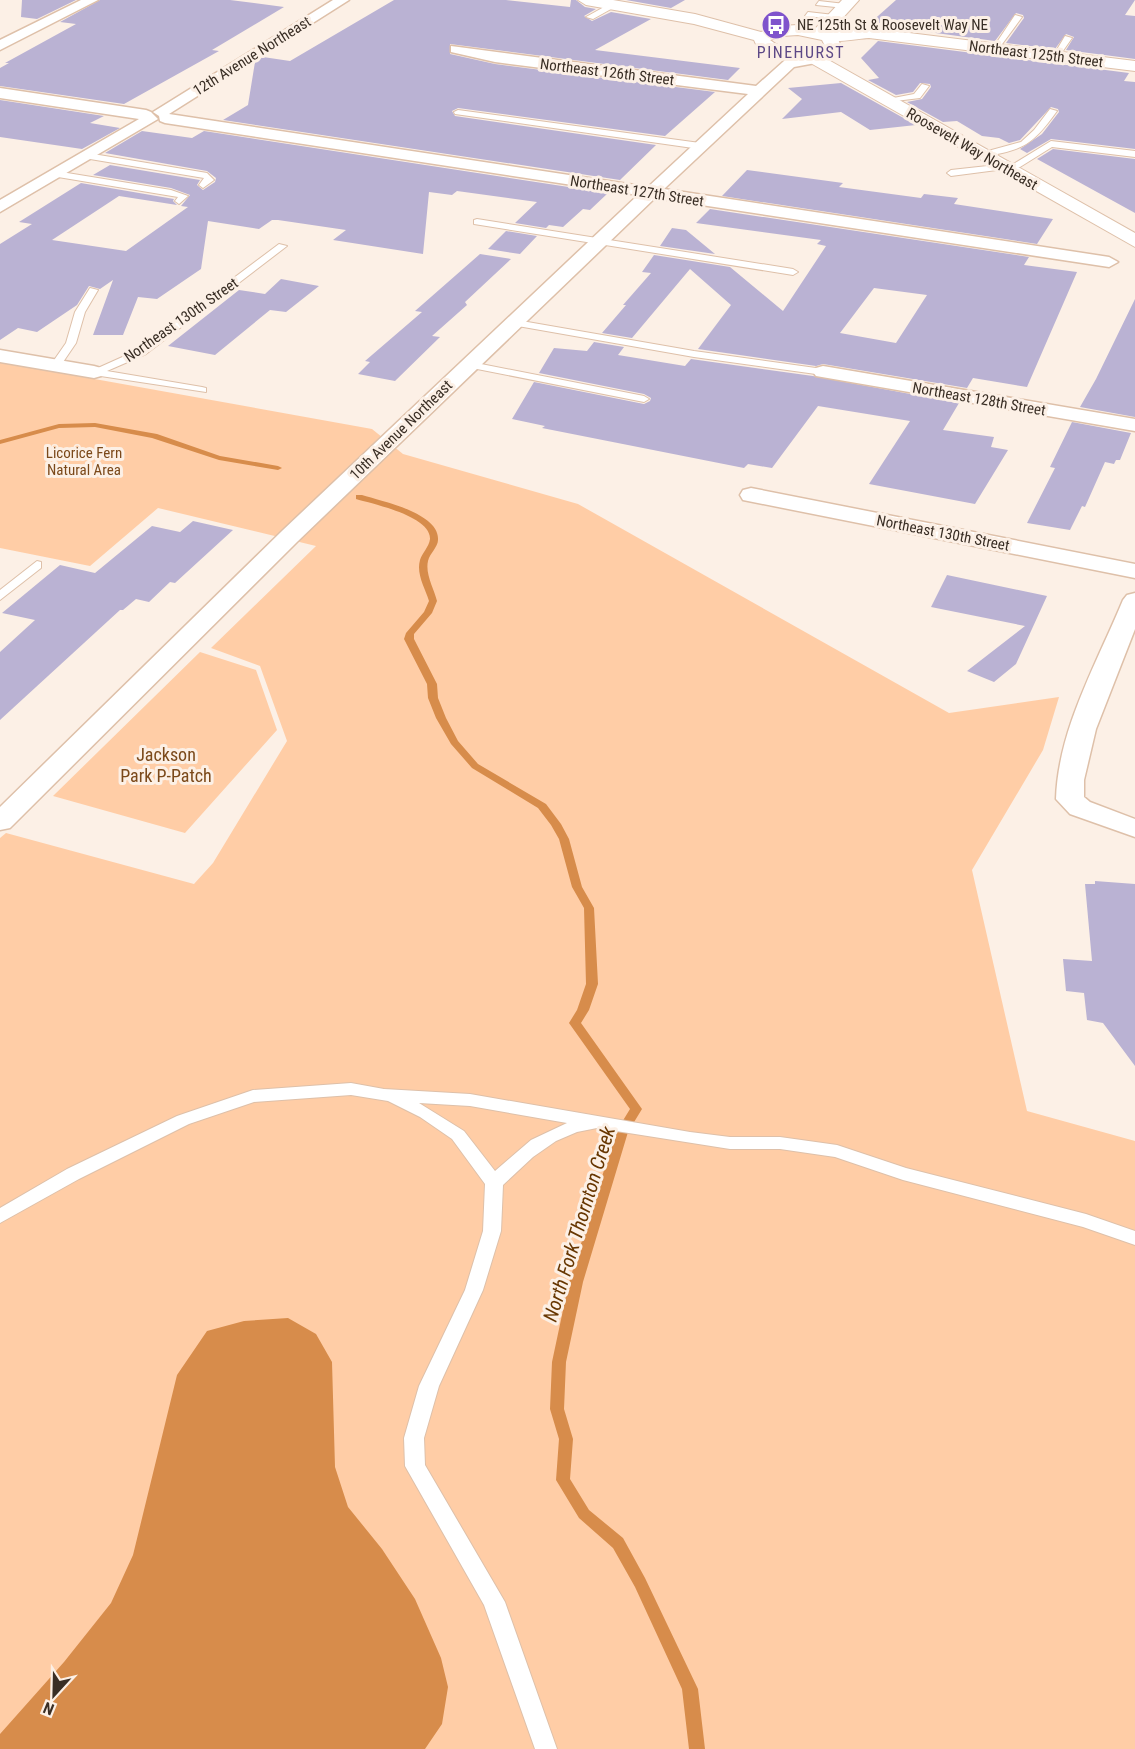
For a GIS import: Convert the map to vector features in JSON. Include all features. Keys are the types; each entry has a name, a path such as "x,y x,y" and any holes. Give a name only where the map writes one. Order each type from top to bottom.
{"main road":[{"path":"586,0 695,19 762,38 789,31 824,34 834,48 813,58"},
{"path":"824,34 843,8"},
{"name":"Northeast 125th Street","path":"824,34 868,33 926,38 994,49 1135,66"},
{"name":"Roosevelt Way Northeast","path":"762,38 765,45 777,52 813,58 1135,241"}],"street":[{"path":"0,46 91,0"},
{"name":"12th Avenue Northeast","path":"0,207 156,116 342,0"},
{"name":"Northeast 126th Street","path":"456,49 495,58 759,91"},
{"name":"10th Avenue Northeast","path":"0,822 270,555 700,146 789,64 813,58"},
{"name":"Northeast 127th Street","path":"0,93 1109,262"},
{"name":"Northeast 130th Street","path":"0,356 94,372"},
{"name":"Northeast 128th Street","path":"823,372 1135,425"},
{"name":"Northeast 130th Street","path":"751,495 1135,570"},
{"path":"1135,600 1089,716 1072,767 1069,792 1074,804 1135,829"}],"lane":[{"path":"819,3 843,8"},
{"path":"590,16 616,4"},
{"path":"808,14 843,8"},
{"path":"994,49 1018,17"},
{"path":"1055,56 1068,38"},
{"path":"887,100 917,96 925,86"},
{"path":"981,154 1014,149 1028,143 1053,111"},
{"path":"458,112 700,146"},
{"path":"951,173 1004,167 1024,162 1051,144 1135,154"},
{"path":"87,156 207,176 210,180 203,184"},
{"path":"55,174 183,196 179,201"},
{"path":"477,222 794,272"},
{"name":"Northeast 130th Street","path":"94,372 126,361 142,351 282,246"},
{"path":"55,366 71,342 80,312 93,290"},
{"path":"516,323 694,354 823,372"},
{"path":"471,365 644,399"},
{"path":"94,372 153,380 202,390"},
{"path":"0,596 38,565"},
{"path":"0,1216 73,1174 163,1129 253,1096 351,1089 384,1095 470,1100 690,1138 730,1143 780,1143 837,1151 903,1174 1086,1221 1135,1238"},
{"path":"384,1095 426,1113 458,1135 494,1183 492,1232 474,1290 429,1386 414,1438 415,1467 494,1602 546,1749"},
{"path":"494,1183 524,1153 548,1136 576,1126 606,1123"}],"green space":[{"name":"Licorice Fern Natural Area","path":"0,362 372,429 403,454 578,504 949,713 1059,697 1043,750 972,870 1027,1111 1135,1141 1135,1749 0,1749 0,838 6,833 194,884 213,863 287,741 260,666 211,648 316,546 158,508 90,566 0,548"},
{"name":"Jackson Park P-Patch","path":"200,652 256,670 277,730 185,833 53,796"}],"shaded area":[{"path":"288,1318 316,1334 332,1362 335,1467 348,1507 382,1549 415,1599 441,1658 448,1687 442,1724 425,1749 0,1749 0,1734 64,1662 111,1603 133,1555 177,1375 207,1331 244,1321"}],"building":[{"path":"22,0 76,0 37,19 21,17"},
{"path":"100,0 230,0 284,7 212,50 219,51 124,104 0,86 0,68 9,63 5,63 76,24 60,22"},
{"path":"394,0 506,0 570,7 571,0 576,0 585,7 596,9 584,16 592,21 611,12 651,19 595,50 740,68 728,80 450,44 450,54 495,64 715,92 665,136 458,108 452,111 455,116 656,145 620,180 223,120 248,105 255,62 263,57 290,61"},
{"path":"626,0 685,0 671,8"},
{"path":"896,0 1135,0 1125,15 1135,16 1135,59 1066,50 1074,37 1066,34 1055,49 1006,43 1024,18 1023,15 1016,13 995,41 869,24"},
{"path":"878,41 1129,73 1124,81 1135,82 1135,149 1051,139 1027,153 1020,149 1042,134 1059,112 1058,109 1051,107 1020,140 1009,143 999,138 982,136 957,121 943,122 907,102 922,99 931,87 930,84 920,83 913,92 896,95 868,80 879,78 861,58"},
{"path":"841,83 916,125 870,130 841,112 782,119 802,99 788,88"},
{"path":"0,100 104,116 90,123 120,128 82,149 0,137"},
{"path":"142,131 192,138 204,131 608,193 590,210 583,209 563,227 549,225 546,228 515,223 537,202 457,191 452,195 429,192 423,254 333,240 346,230 278,220 272,220 259,229 208,221 201,269 157,299 138,297 123,335 93,335 113,280 100,289 89,286 77,305 37,332 18,328 0,340 0,244 32,224 19,222 81,183 174,199 177,205 119,196 52,240 126,251 188,207 181,206 190,195 171,188 93,175 110,165 200,180 197,185 203,190 215,182 216,178 207,171 105,153"},
{"path":"1053,149 1135,159 1135,213 1037,159"},
{"path":"747,170 843,183 839,187 921,198 924,194 958,198 954,204 1053,219 1037,244 722,196"},
{"path":"710,209 1029,257 1024,265 1077,272 1027,387 973,378 967,388 823,364 816,366 698,349 731,305 690,269 632,338 602,333 651,273 642,272 654,255 730,267 783,311 826,246 817,244 821,240 696,223","holes":["874,288 927,295 896,343 840,333"]},
{"path":"672,228 686,230 715,254 660,246"},
{"path":"506,231 537,236 520,254 488,249"},
{"path":"480,254 511,259 465,302 467,305 432,336 440,337 395,381 358,374 370,362 365,361 422,312 415,311"},
{"path":"281,279 319,286 286,312 270,310 215,355 168,346 239,290 265,294"},
{"path":"1135,299 1135,417 1080,407 1096,379"},
{"path":"594,342 624,347 618,355 685,366 691,359 813,376 959,403 943,430 994,437 991,447 1008,450 975,504 869,484 910,421 818,406 772,468 748,464 744,468 542,428 545,426 512,419 534,382 644,404 650,401 651,398 644,394 539,373 554,348 587,351"},
{"path":"1072,422 1131,433 1120,460 1116,460 1114,464 1105,462 1085,507 1082,506 1070,530 1027,523 1055,468 1050,467"},
{"path":"193,521 233,530 175,583 170,582 149,602 136,599 120,610 0,720 0,652 35,620 2,613 60,565 95,573 152,526 180,532"},
{"path":"947,575 1047,596 1016,664 994,682 967,671 1025,626 931,607"},
{"path":"1095,881 1135,884 1135,1066 1103,1023 1087,1020 1084,993 1066,991 1063,959 1092,961 1085,884 1095,884"}],"waterway":[{"name":"North Fork Thornton Creek","path":"0,442 59,426 95,425 154,436 219,458 278,468"},
{"name":"North Fork Thornton Creek","path":"359,497 417,517 433,532 434,540 423,566 433,601 428,613 410,633 409,639 432,684 433,698 441,718 454,742 475,766 542,806 564,839 577,887 589,908 592,984 583,1010 575,1023 636,1109 622,1132 576,1282 559,1362 557,1409 566,1439 563,1480 584,1514 618,1543 640,1583 690,1689 697,1749"}],"place":[{"name":"NE 125th St & Roosevelt Way NE","path":"776,25"}],"district":[{"name":"PINEHURST","path":"801,52"}]}
